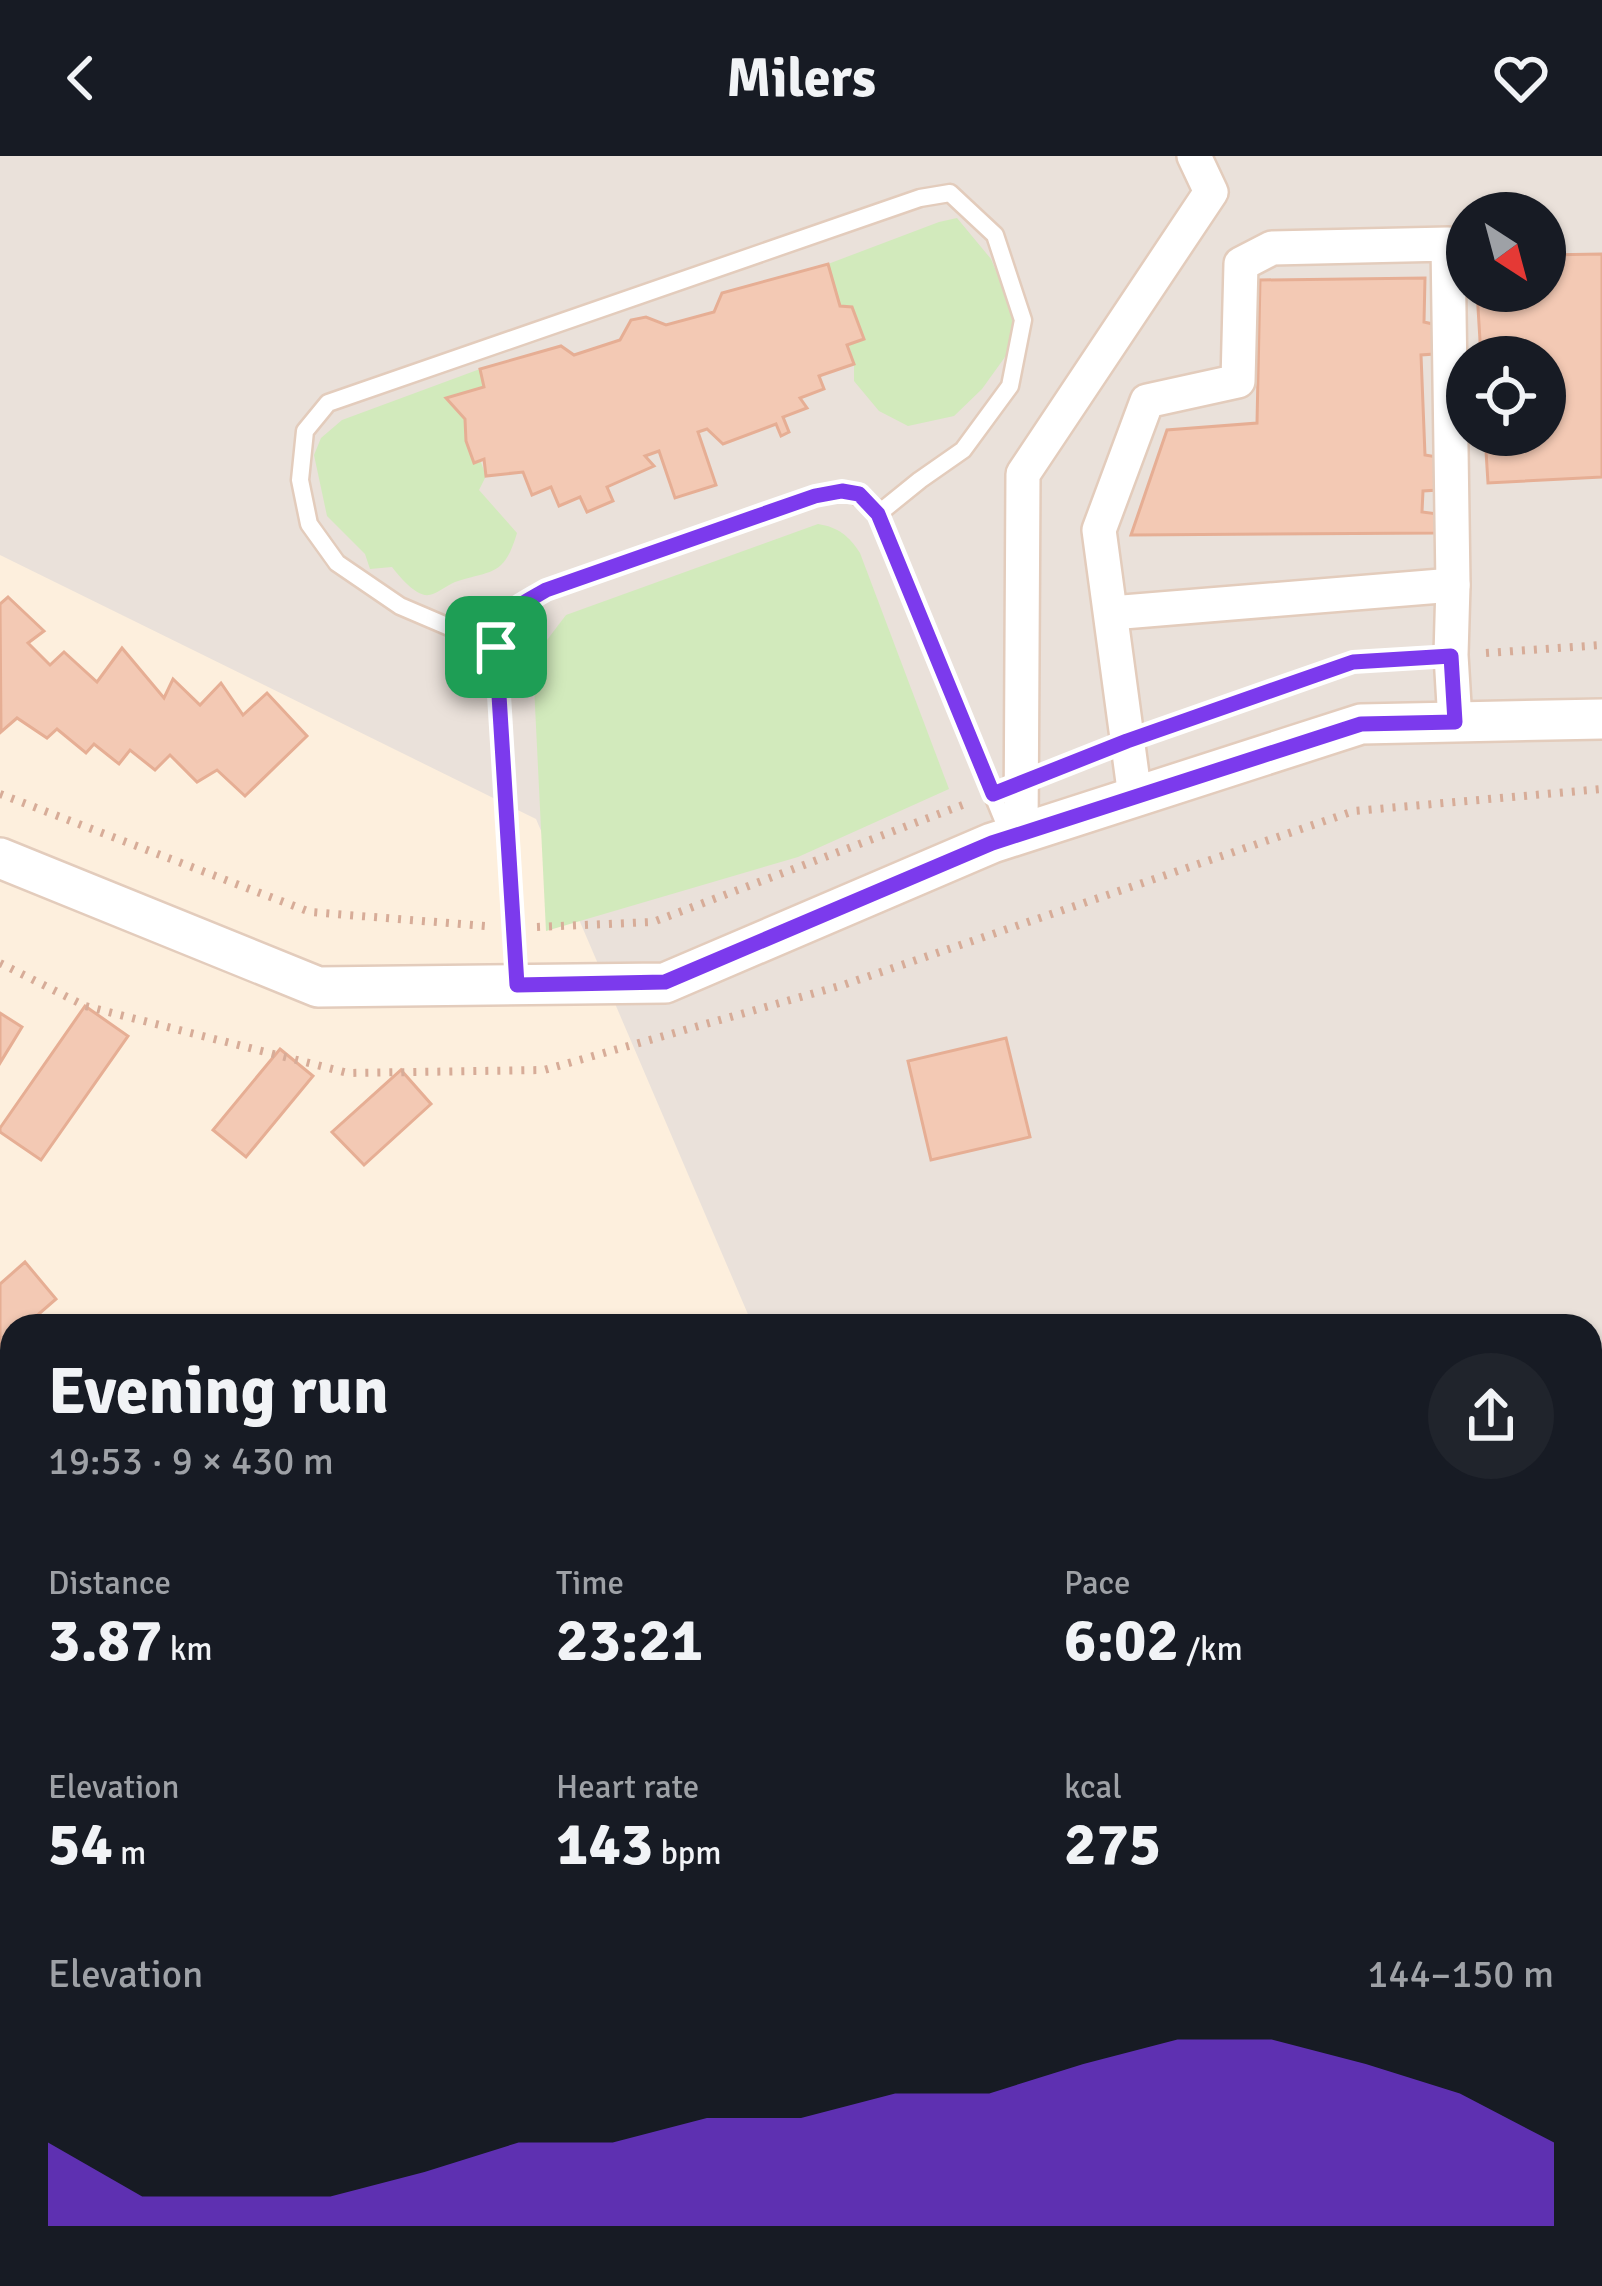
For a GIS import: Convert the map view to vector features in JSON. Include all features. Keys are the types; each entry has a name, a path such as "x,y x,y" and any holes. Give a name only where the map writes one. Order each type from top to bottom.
{"street":[{"path":"1016,836 1007,787 1023,474 1211,192 1194,156"},
{"path":"1135,797 1100,530 1147,401 1238,381 1241,264 1272,248 1448,244 1455,722"},
{"path":"1111,614 1453,585"},
{"path":"0,858 318,987 665,982 1016,836 1361,724 1602,719"}],"lane":[{"path":"496,647 400,606 337,563 309,524 300,480 305,430 328,403 920,198 950,193 995,235 1023,320 1010,386 963,450 878,514"},
{"path":"517,985 496,647 499,626 546,590 815,496 842,491 859,494 878,514 1007,787"}],"path":[{"path":"0,794 310,913 514,928 653,922 1127,741 1353,662 1602,645"}],"shaded area":[{"path":"0,156 1602,156 1602,1314 748,1314 536,819 0,555"}],"green space":[{"path":"957,218 991,259 1013,311 1010,350 982,389 954,416 908,426 879,411 854,381 854,364 828,264"},
{"path":"480,369 484,387 465,419 486,476 479,490 517,533 507,558 495,569 424,595 392,567 370,569 365,554 327,516 314,455 321,438 342,420"},
{"path":"818,524 842,533 860,553 949,789 798,857 546,931 533,665 547,640 566,615"}],"building":[{"path":"1602,254 1602,477 1488,483 1486,456 1566,456 1566,336 1480,336 1478,312 1566,312 1566,255"},
{"path":"828,264 840,306 852,307 864,339 847,345 854,364 819,376 824,389 800,398 807,408 783,417 789,432 781,436 776,424 723,444 707,429 698,432 716,485 675,498 659,451 645,456 654,466 607,487 613,501 587,512 580,497 559,506 551,487 532,495 523,472 486,476 484,459 474,463 465,419 446,398 484,387 480,369 561,346 574,355 620,340 631,320 646,317 666,325 714,312 722,293"},
{"path":"1425,278 1424,322 1437,325 1434,354 1421,355 1425,455 1437,457 1438,490 1423,491 1422,512 1438,514 1436,533 1131,535 1167,430 1257,423 1260,280"},
{"path":"8,597 44,631 28,643 50,665 64,652 97,682 122,648 164,698 173,679 200,705 221,683 243,715 267,693 307,736 245,796 217,770 197,782 170,755 155,770 130,750 119,764 94,744 86,753 57,729 47,738 17,718 1,732 0,604"},
{"path":"85,1006 128,1036 41,1160 0,1128"},
{"path":"0,1013 22,1027 0,1063"},
{"path":"1006,1038 1030,1137 931,1160 908,1061"},
{"path":"280,1049 313,1076 246,1157 213,1130"},
{"path":"401,1070 431,1104 364,1165 332,1132"},
{"path":"25,1262 56,1299 39,1314 0,1314 0,1284"}],"route":[{"path":"842,491 859,494 878,514 993,794 1127,741 1353,662 1451,656 1455,722 1361,724 992,843 665,982 517,985 496,647 499,626 546,590 815,496 842,491"}]}
